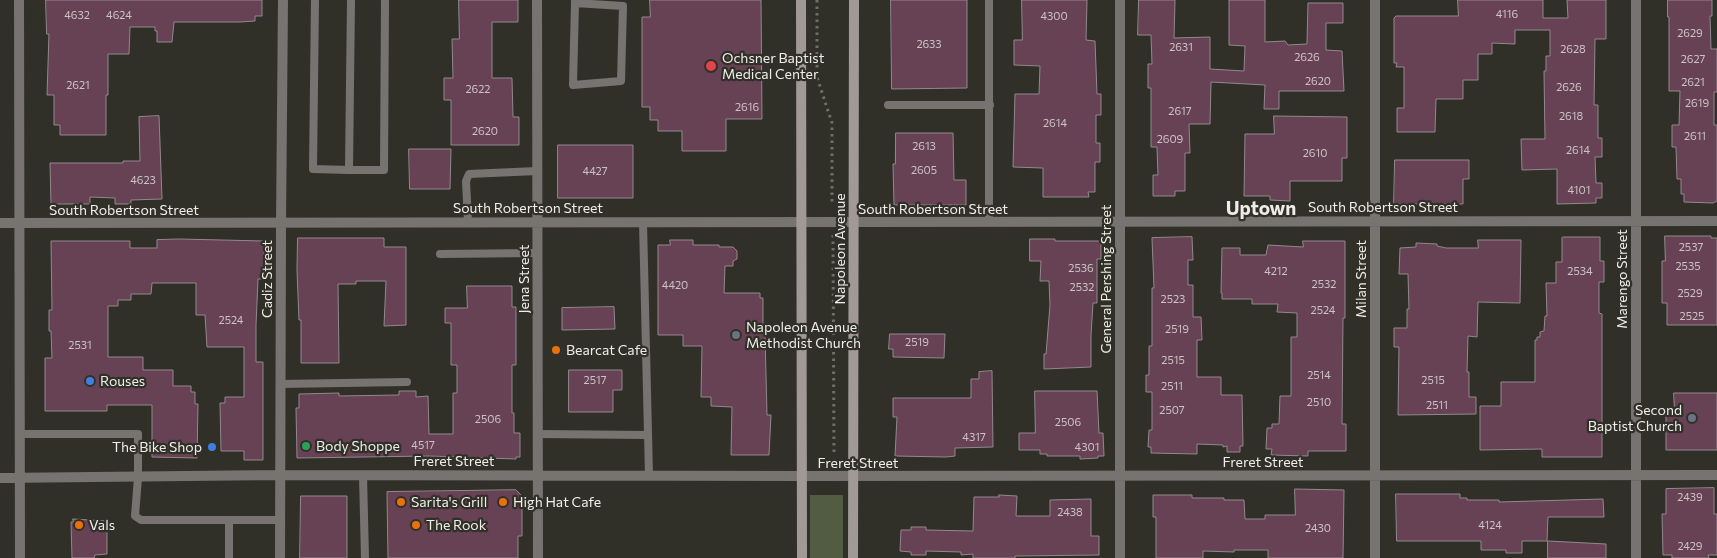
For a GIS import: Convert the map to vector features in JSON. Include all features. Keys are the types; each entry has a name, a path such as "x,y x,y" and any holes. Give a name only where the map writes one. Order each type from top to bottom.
{"main road":[{"path":"801,0 802,558"},
{"name":"Napoleon Avenue","path":"853,558 854,0"}],"street":[{"path":"19,0 20,558"},
{"name":"Cadiz Street","path":"280,558 283,0"},
{"name":"Jena Street","path":"537,0 538,558"},
{"name":"General Pershing Street","path":"1120,0 1120,558"},
{"name":"Milan Street","path":"1374,0 1375,558"},
{"name":"Marengo Street","path":"1636,0 1636,558"},
{"name":"South Robertson Street","path":"0,223 1717,221"},
{"name":"Freret Street","path":"0,478 280,474 649,476 1717,475"}],"lane":[{"path":"315,0 313,169 349,170 384,170 385,0"},
{"path":"349,170 351,0"},
{"path":"989,0 989,222"},
{"path":"575,2 623,6 621,81 573,84 575,2"},
{"path":"888,106 990,105"},
{"path":"468,222 466,181 469,174 537,171"},
{"path":"643,222 649,476"},
{"path":"440,254 537,253"},
{"path":"280,384 407,382"},
{"path":"20,434 138,434 138,477 134,516 141,520 280,520"},
{"path":"538,434 648,435"},
{"path":"363,475 365,558"},
{"path":"229,520 229,558"}],"path":[{"path":"817,0 817,78 832,123 832,205"},
{"path":"832,235 834,454"}],"green space":[{"path":"810,495 843,495 843,558 810,558"}],"building":[{"path":"46,0 262,0 262,16 255,16 255,21 174,22 172,42 157,42 155,27 130,27 129,54 108,54 106,135 60,135 60,125 54,125 54,95 47,95 49,34 47,34"},
{"path":"459,0 518,0 518,22 492,22 492,78 512,78 513,117 519,117 519,145 451,145 451,100 444,100 444,78 453,78 452,39 459,39"},
{"name":"Ochsner Baptist Medical Center","path":"650,0 761,0 762,119 726,119 726,151 682,151 682,131 658,131 658,120 650,120 650,107 642,107 642,17 650,17"},
{"path":"891,0 967,0 967,88 892,89"},
{"path":"1022,0 1087,0 1086,40 1095,41 1097,94 1101,94 1101,115 1096,115 1096,143 1100,143 1100,162 1095,162 1095,192 1088,192 1089,197 1043,197 1043,168 1013,167 1015,94 1039,94 1040,66 1014,65 1014,40 1022,40"},
{"path":"1139,0 1175,0 1174,38 1210,37 1210,69 1244,71 1245,46 1229,45 1229,0 1265,0 1265,42 1285,41 1288,45 1307,44 1308,3 1343,3 1343,23 1326,23 1326,50 1342,51 1344,91 1279,91 1279,109 1264,109 1265,85 1211,82 1210,124 1189,124 1190,153 1185,153 1185,191 1175,191 1175,196 1153,196 1153,175 1158,175 1157,147 1151,147 1151,88 1148,88 1148,64 1152,64 1151,35 1138,35"},
{"path":"1458,0 1543,0 1543,18 1568,18 1567,0 1606,0 1606,39 1595,39 1594,105 1598,105 1598,138 1602,138 1602,157 1595,157 1596,183 1602,183 1602,198 1596,198 1596,203 1557,204 1557,169 1522,170 1521,139 1545,139 1544,71 1546,71 1546,56 1550,56 1550,30 1515,30 1515,44 1492,43 1492,54 1478,54 1478,80 1463,80 1463,99 1436,99 1435,132 1397,132 1397,108 1404,108 1404,67 1396,67 1397,63 1394,63 1394,18 1396,16 1458,16"},
{"path":"1668,0 1712,0 1712,16 1710,16 1711,49 1717,49 1717,92 1714,92 1714,125 1717,125 1717,201 1713,203 1684,202 1684,194 1681,194 1681,179 1677,179 1676,147 1672,147 1672,125 1679,125 1680,91 1669,91"},
{"path":"159,116 162,199 131,200 131,204 115,204 115,198 90,197 90,204 51,204 50,163 123,163 123,161 140,161 139,117"},
{"path":"1274,116 1347,117 1347,158 1342,158 1342,181 1290,181 1290,201 1270,200 1270,196 1244,196 1245,134 1274,134"},
{"path":"896,133 953,133 954,180 966,180 966,205 894,205 893,164 895,164"},
{"path":"558,145 633,145 633,198 558,198"},
{"path":"409,149 451,149 450,189 410,189"},
{"path":"1395,160 1469,160 1469,179 1463,179 1463,204 1394,204"},
{"path":"1665,236 1711,236 1711,238 1717,238 1717,325 1667,325 1667,303 1662,303 1662,261 1665,261"},
{"path":"1192,237 1193,260 1188,260 1188,285 1193,285 1193,317 1201,317 1202,340 1197,340 1197,377 1221,377 1221,395 1242,395 1243,446 1240,446 1240,452 1227,452 1227,446 1223,447 1223,445 1197,444 1197,454 1151,453 1151,447 1148,447 1149,430 1152,430 1152,392 1146,392 1146,375 1149,375 1149,346 1152,346 1152,288 1154,288 1152,238"},
{"path":"1563,237 1600,237 1600,261 1604,261 1604,282 1599,282 1599,313 1602,314 1602,457 1542,457 1542,449 1480,450 1480,406 1501,406 1501,382 1535,382 1535,340 1537,340 1537,337 1540,337 1540,332 1544,331 1545,316 1547,316 1546,283 1556,283 1556,262 1562,262"},
{"path":"298,238 384,238 384,247 406,247 406,325 384,326 386,281 356,281 356,284 338,284 339,363 301,363 301,320 299,320 297,270"},
{"path":"1030,239 1101,241 1101,259 1097,259 1097,303 1093,303 1091,367 1044,369 1050,305 1049,281 1040,281 1041,261 1030,261"},
{"path":"157,240 264,241 264,279 258,279 256,325 256,362 263,362 263,460 244,460 244,451 221,451 220,403 225,403 225,397 244,397 244,347 207,347 205,315 196,315 196,283 152,283 151,294 131,294 131,300 118,300 118,306 108,306 108,357 143,357 143,370 173,370 173,386 191,386 191,392 195,392 195,404 198,404 197,458 152,457 152,405 107,405 107,411 45,411 45,358 52,358 51,331 49,331 49,310 52,310 51,241 130,241 130,248 157,248"},
{"path":"670,240 693,240 693,245 733,247 737,251 737,259 733,261 733,266 725,266 724,293 760,293 760,298 763,298 767,415 771,415 769,455 731,455 732,407 711,406 711,397 701,397 702,346 683,346 683,335 658,335 658,245 670,245"},
{"path":"1478,240 1521,240 1520,303 1478,302 1477,337 1468,336 1467,372 1469,372 1469,397 1476,397 1476,414 1398,415 1399,347 1394,347 1394,328 1407,328 1407,309 1409,309 1408,274 1399,274 1400,248 1416,247 1416,243 1437,244 1437,246 1446,248 1478,248"},
{"path":"1303,241 1345,241 1342,424 1346,424 1346,451 1308,451 1308,456 1271,455 1272,449 1266,449 1267,428 1272,428 1272,424 1279,424 1280,396 1291,396 1291,337 1297,337 1297,313 1277,312 1278,304 1252,304 1252,299 1222,299 1222,248 1240,248 1240,255 1266,255 1268,245 1303,247"},
{"path":"467,286 512,286 512,307 516,307 516,365 512,365 512,413 514,413 514,433 520,433 520,457 516,457 516,459 429,456 297,458 296,408 299,408 299,394 339,393 339,396 399,395 399,391 416,391 416,397 428,396 429,434 453,434 453,393 457,393 457,365 451,365 451,323 445,323 445,308 467,308"},
{"path":"614,307 615,329 562,330 562,308"},
{"path":"890,334 945,334 944,358 893,357 893,349 889,349"},
{"path":"569,370 622,370 622,390 613,390 613,412 569,412"},
{"path":"992,371 993,447 955,448 955,456 946,457 895,456 897,417 893,417 893,398 971,398 971,379 979,379 979,372"},
{"path":"1035,391 1097,391 1099,433 1103,433 1104,456 1080,459 1080,456 1047,456 1047,454 1040,454 1040,450 1019,450 1019,433 1035,433"},
{"path":"1674,393 1717,393 1717,450 1666,450 1666,408 1674,408"},
{"path":"1714,488 1714,514 1717,514 1717,555 1708,555 1709,558 1672,558 1672,555 1663,555 1662,514 1666,514 1666,489"},
{"path":"1295,489 1344,490 1343,558 1268,558 1268,550 1234,550 1234,552 1203,551 1203,558 1156,558 1156,517 1153,517 1153,495 1192,495 1192,498 1244,500 1245,519 1265,519 1265,515 1295,515"},
{"path":"516,490 522,496 522,536 518,536 518,558 388,558 387,492"},
{"path":"1396,494 1460,494 1460,498 1467,498 1467,500 1499,500 1499,502 1603,499 1604,517 1548,517 1547,541 1522,541 1522,553 1506,553 1506,550 1481,550 1481,541 1397,541"},
{"path":"999,495 1017,496 1016,516 1050,516 1050,500 1091,499 1091,536 1099,536 1099,555 973,558 973,554 961,555 961,552 926,551 926,555 911,555 911,552 900,551 901,530 911,530 911,527 926,527 926,530 973,531 974,497 999,497"},
{"path":"301,496 347,496 347,558 300,558"},
{"path":"73,519 107,521 107,554 95,555 94,558 72,558 71,522 73,522"},
{"path":"1548,541 1606,544 1606,558 1548,558"}],"place":[{"name":"Ochsner Baptist Medical Center","path":"711,66"},
{"name":"Napoleon Avenue Methodist Church","path":"736,335"},
{"name":"Bearcat Cafe","path":"556,350"},
{"name":"Rouses","path":"90,381"},
{"name":"Second Baptist Church","path":"1692,418"},
{"name":"Body Shoppe","path":"306,446"},
{"name":"The Bike Shop","path":"212,447"},
{"name":"Sarita's Grill","path":"401,502"},
{"name":"High Hat Cafe","path":"503,502"},
{"name":"Vals","path":"79,525"},
{"name":"The Rook","path":"416,525"}],"district":[{"name":"Uptown","path":"1261,209"}]}
